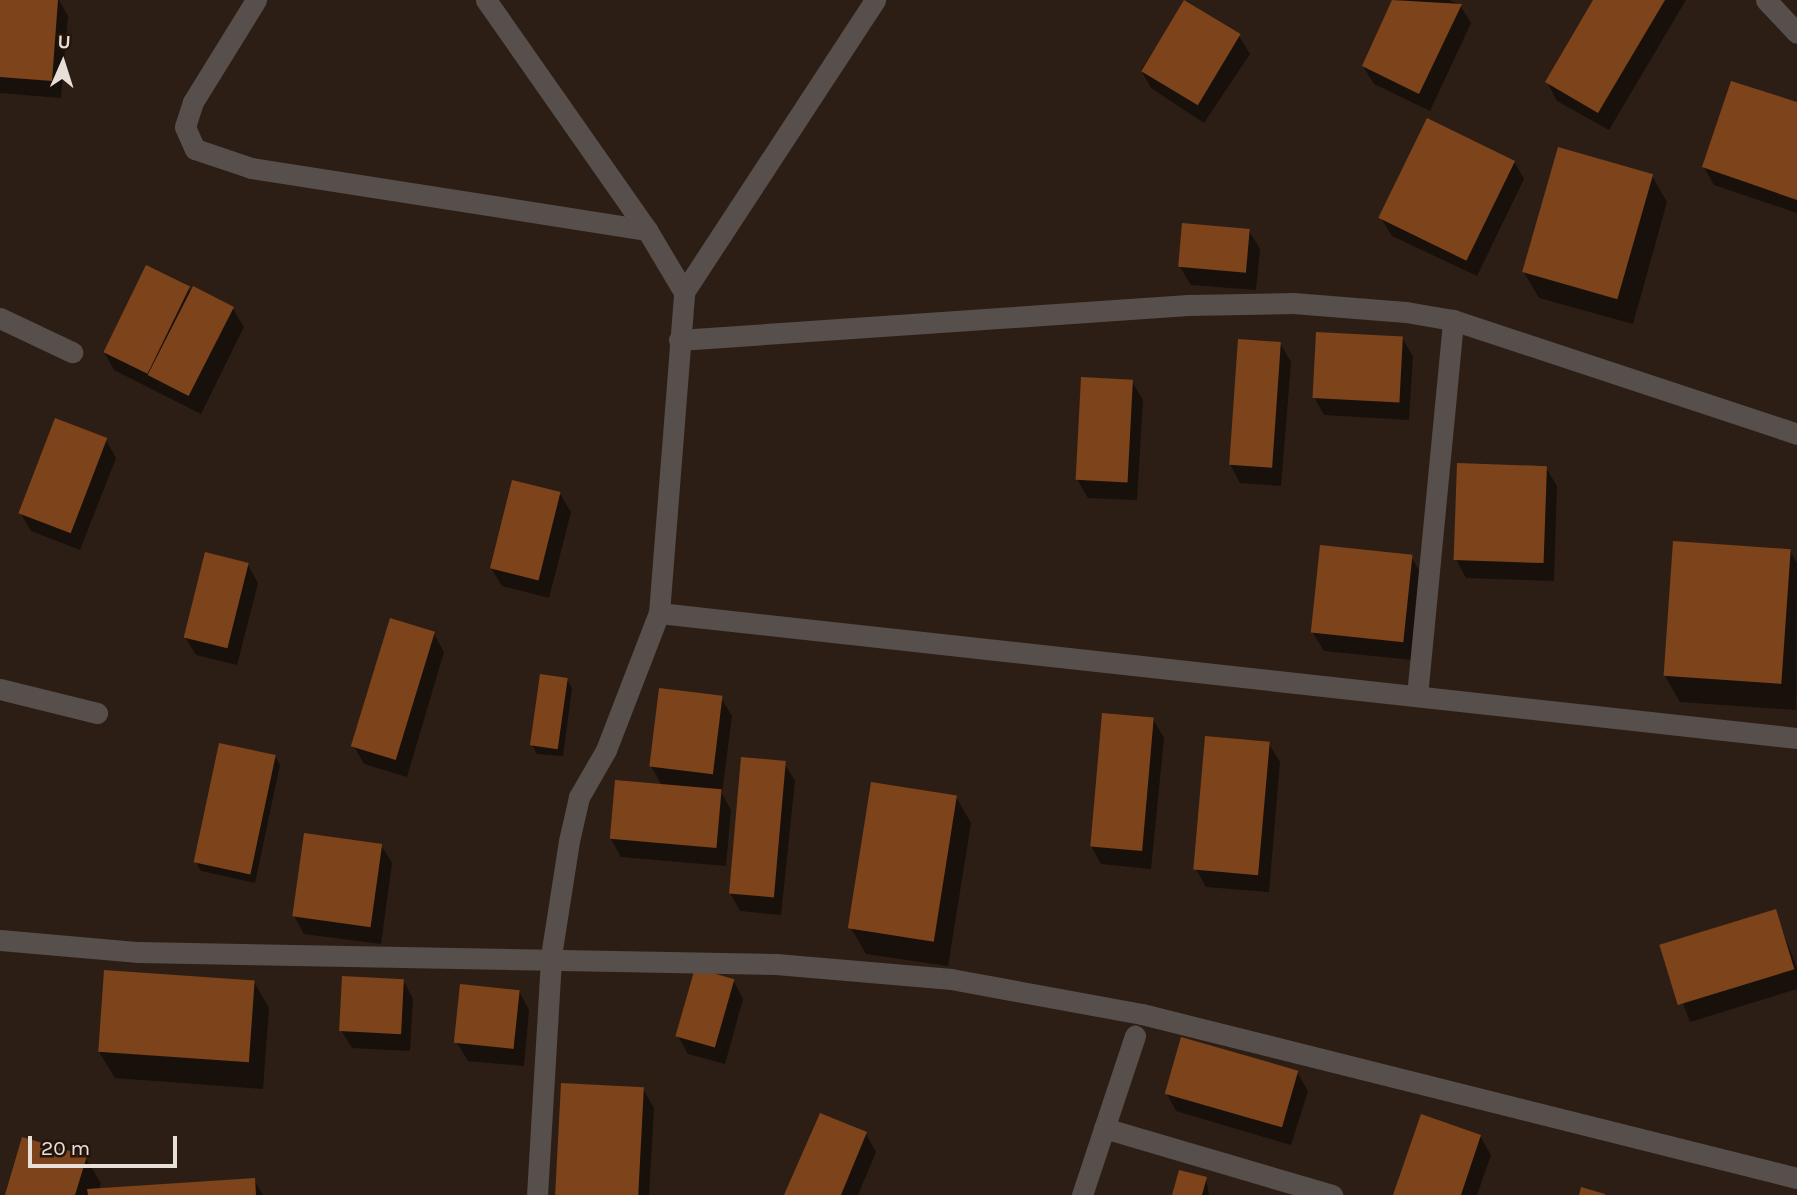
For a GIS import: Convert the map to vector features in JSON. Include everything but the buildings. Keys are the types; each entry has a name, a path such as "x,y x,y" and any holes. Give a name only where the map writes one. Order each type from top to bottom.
{"street":[{"path":"256,0 193,102 185,127 195,149 251,167 648,230"},
{"path":"486,0 648,230 684,292"},
{"path":"537,1195 551,956 579,797 606,750 659,613 684,292 875,0"},
{"path":"1766,0 1797,33"},
{"path":"679,340 1188,305 1293,303 1453,320 1797,434"},
{"path":"0,318 72,352"},
{"path":"1417,696 1453,320"},
{"path":"659,613 1797,738"},
{"path":"0,689 97,713"},
{"path":"0,940 138,952 551,956 776,964 951,979 1142,1014 1797,1178"},
{"path":"1082,1195 1135,1036"},
{"path":"1104,1128 1332,1195"}]}
